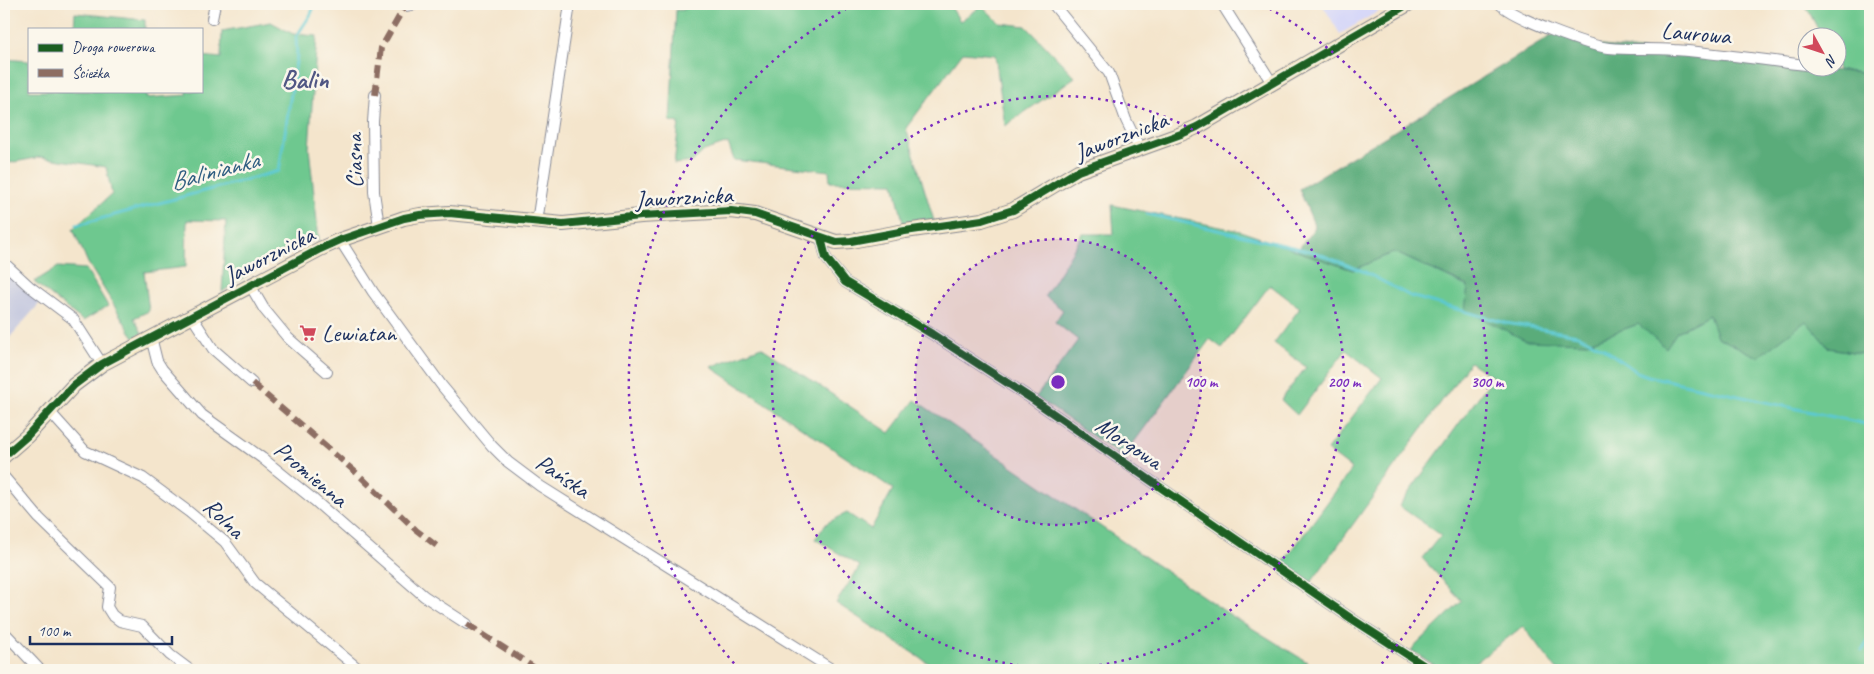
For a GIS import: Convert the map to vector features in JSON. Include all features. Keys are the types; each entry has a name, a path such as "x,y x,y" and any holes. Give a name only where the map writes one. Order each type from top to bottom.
{"street":[{"path":"212,19 215,4"},
{"path":"405,6 416,4"},
{"path":"537,222 570,4"},
{"path":"1053,4 1109,73 1126,120 1140,149"},
{"path":"1222,4 1272,83"},
{"name":"Jaworznicka","path":"4,456 27,436 74,385 102,364 192,315 340,240 379,226 420,215 449,213 572,224 641,216 731,211 755,214 836,242 982,220 1013,210 1078,172 1197,127 1408,4"},
{"name":"Laurowa","path":"1500,4 1511,12 1534,22 1584,42 1608,48 1674,50 1796,64"},
{"name":"Ciasna","path":"376,95 374,192 379,226"},
{"name":"Morgowa","path":"820,238 826,258 845,282 932,334 1032,399 1352,619 1431,670"},
{"name":"Pańska","path":"340,240 373,292 442,386 492,446 508,462 548,491 833,670"},
{"path":"4,263 29,286 74,319 102,364"},
{"path":"250,285 264,309 288,338 327,372"},
{"path":"192,315 213,349 252,383"},
{"name":"Promienna","path":"151,337 157,361 162,369 202,415 262,458 314,500 424,596 467,624"},
{"name":"Rolna","path":"49,411 86,451 144,478 189,512 225,542 256,583 360,670"},
{"path":"4,477 39,518 110,587 108,607 112,615 120,621 142,626 170,655 190,670"},
{"path":"4,632 40,670"}],"shaded area":[{"path":"1322,4 1391,4 1340,34"},
{"path":"4,271 40,303 4,344"}],"green space":[{"path":"684,4 949,4 960,21 982,6 1000,23 1026,26 1075,77 1005,126 995,55 963,52 906,128 934,221 904,226 894,183 830,182 829,171 734,160 728,143 704,151 692,162 674,164 679,123 670,121 676,10 684,10"},
{"path":"1805,4 1870,4 1870,74 1846,71 1846,28 1817,28"},
{"path":"75,13 145,20 145,28 74,28"},
{"path":"271,22 293,34 317,36 309,148 319,240 300,242 283,251 222,292 226,221 187,220 186,267 144,272 149,311 134,318 142,333 134,338 88,263 73,229 112,194 106,167 41,157 4,164 4,59 28,61 28,92 146,92 146,98 187,95 187,92 202,92 202,56 221,58 222,31"},
{"path":"1556,33 1583,44 1796,66 1796,78 1846,78 1846,71 1870,74 1870,355 1829,348 1806,321 1758,357 1717,337 1709,315 1677,332 1666,348 1638,324 1586,343 1527,341 1465,310 1468,286 1394,252 1353,270 1297,251 1315,227 1299,189"},
{"path":"1112,205 1240,231 1353,270 1394,252 1586,343 1638,324 1677,332 1709,315 1758,357 1806,320 1829,348 1870,355 1870,670 1557,670 1523,626 1466,670 1442,670 1411,650 1462,601 1422,558 1441,535 1399,506 1493,377 1470,362 1310,584 1282,564 1352,469 1327,450 1382,378 1346,350 1297,415 1281,400 1306,367 1274,343 1300,308 1270,285 1222,348 1210,339 1123,457 1036,397 1078,340 1055,322 1063,310 1045,296 1083,234 1114,234"},
{"path":"58,267 86,269 108,306 83,321 34,282"},
{"path":"761,347 890,433 915,400 1229,614 1320,670 939,670 836,603 860,566 815,539 827,523 847,513 871,529 893,489 711,367"}],"waterway":[{"name":"Balinianka","path":"77,225 279,171 297,55 296,37 311,14 315,4"},
{"path":"1147,214 1314,252 1365,272 1410,296 1506,323 1578,335 1600,346 1637,372 1648,376 1870,425"},
{"path":"1862,651 1870,638"}],"marked path":[{"path":"375,95 381,48 405,6"},
{"path":"252,383 360,476 416,530 438,547"},
{"path":"467,624 538,670"}],"cycle path":[{"path":"4,456 27,436 74,385 102,364 320,249 340,240 404,218 449,213 563,224 641,216 731,211 755,214 836,242 982,220 1013,210 1078,171 1197,127 1408,4"},
{"path":"821,238 826,258 845,282 932,334 1032,399 1352,619 1431,670"}],"place":[{"name":"Lewiatan","path":"308,333"}],"district":[{"name":"Balin","path":"305,79"}]}
